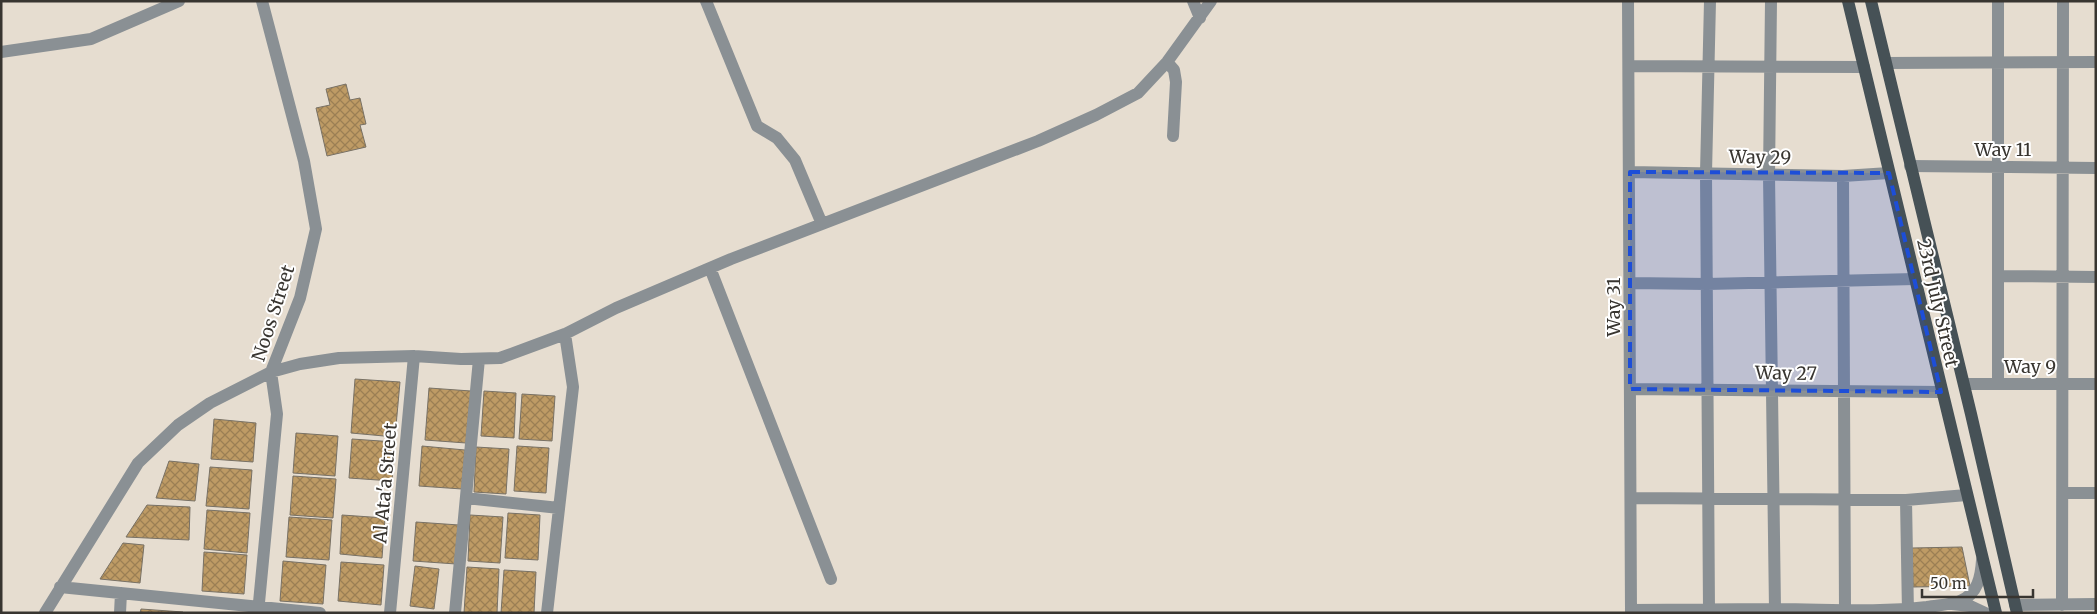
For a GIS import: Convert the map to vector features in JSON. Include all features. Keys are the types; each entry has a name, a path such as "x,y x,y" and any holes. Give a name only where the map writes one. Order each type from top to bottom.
{"main road":[{"name":"23rd July Street","path":"1848,1 1916,279 1941,392 1996,613"},
{"name":"23rd July Street","path":"1871,1 1964,384 2016,609"}],"street":[{"path":"1,52 91,38 179,1"},
{"name":"Noos Street","path":"258,610 276,414 271,372 300,298 316,229 304,161 262,1"},
{"path":"706,1 757,126 777,138 795,160 822,224"},
{"path":"1193,1 1200,18"},
{"path":"45,613 138,463 178,425 210,403 271,372 338,358 414,356 500,358 565,334 616,308 710,268 1038,141 1096,116 1138,93 1167,62 1211,1"},
{"name":"Way 31","path":"1628,1 1631,611"},
{"path":"1708,610 1706,173 1710,1"},
{"path":"1771,1 1769,175 1775,609"},
{"path":"1998,1 1998,384"},
{"path":"2062,605 2063,1"},
{"path":"1167,62 1174,70 1176,82 1173,136"},
{"path":"1886,63 2096,62"},
{"path":"1629,66 1864,67"},
{"name":"Way 11","path":"1910,166 2096,168"},
{"name":"Way 29","path":"1630,172 1843,176 1889,173"},
{"path":"1843,176 1845,610"},
{"path":"710,268 831,579"},
{"path":"1998,276 2096,277"},
{"path":"1630,283 1707,284 1916,279"},
{"path":"547,613 573,387 565,334"},
{"name":"Al Ata'a Street","path":"390,613 414,356"},
{"path":"455,613 479,359"},
{"name":"Way 9","path":"1964,384 2096,384"},
{"name":"Way 27","path":"1630,389 1941,392"},
{"path":"2062,493 2096,493"},
{"path":"1631,498 1906,500 1967,495"},
{"path":"466,498 559,508"},
{"path":"1906,500 1908,611"},
{"path":"1631,611 1775,609 1908,611 1961,601 1972,592 1980,579 1982,558"},
{"path":"60,587 258,610 320,613"},
{"path":"120,613 122,593"},
{"path":"1950,604 1970,606 1985,613"},
{"path":"2016,609 2096,604"}],"highlighted area":[{"path":"1630,172 1889,173 1941,392 1630,389"}],"building":[{"path":"346,84 350,100 360,98 366,124 360,125 366,147 327,156 316,108 330,105 326,89"},
{"path":"355,379 400,382 395,437 351,433"},
{"path":"429,388 471,391 466,443 425,440"},
{"path":"484,391 516,393 514,438 481,436"},
{"path":"522,394 555,396 552,441 519,439"},
{"path":"214,419 256,423 253,462 211,459"},
{"path":"296,433 338,436 335,476 293,473"},
{"path":"352,439 395,442 392,481 349,478"},
{"path":"422,446 465,450 462,489 419,486"},
{"path":"517,446 549,448 546,493 514,491"},
{"path":"476,447 509,449 506,494 474,492"},
{"path":"169,461 199,464 195,501 156,498"},
{"path":"210,467 252,470 249,509 206,506"},
{"path":"293,476 336,479 333,518 290,515"},
{"path":"147,505 190,507 189,540 126,537"},
{"path":"207,510 250,513 247,553 204,549"},
{"path":"508,513 540,515 538,560 505,558"},
{"path":"342,515 385,518 382,558 340,554"},
{"path":"470,515 503,517 500,563 468,561"},
{"path":"289,517 332,520 329,560 286,557"},
{"path":"416,522 459,525 456,564 413,561"},
{"path":"123,543 144,545 140,583 100,579"},
{"path":"1962,547 1970,586 1913,587 1912,548"},
{"path":"204,552 247,555 244,594 202,591"},
{"path":"283,561 326,565 323,604 280,601"},
{"path":"341,562 384,565 381,605 338,601"},
{"path":"415,566 439,569 434,609 410,606"},
{"path":"467,567 499,569 497,613 464,613"},
{"path":"504,570 536,572 534,613 501,613"},
{"path":"141,609 183,612 183,613 140,613"}]}
